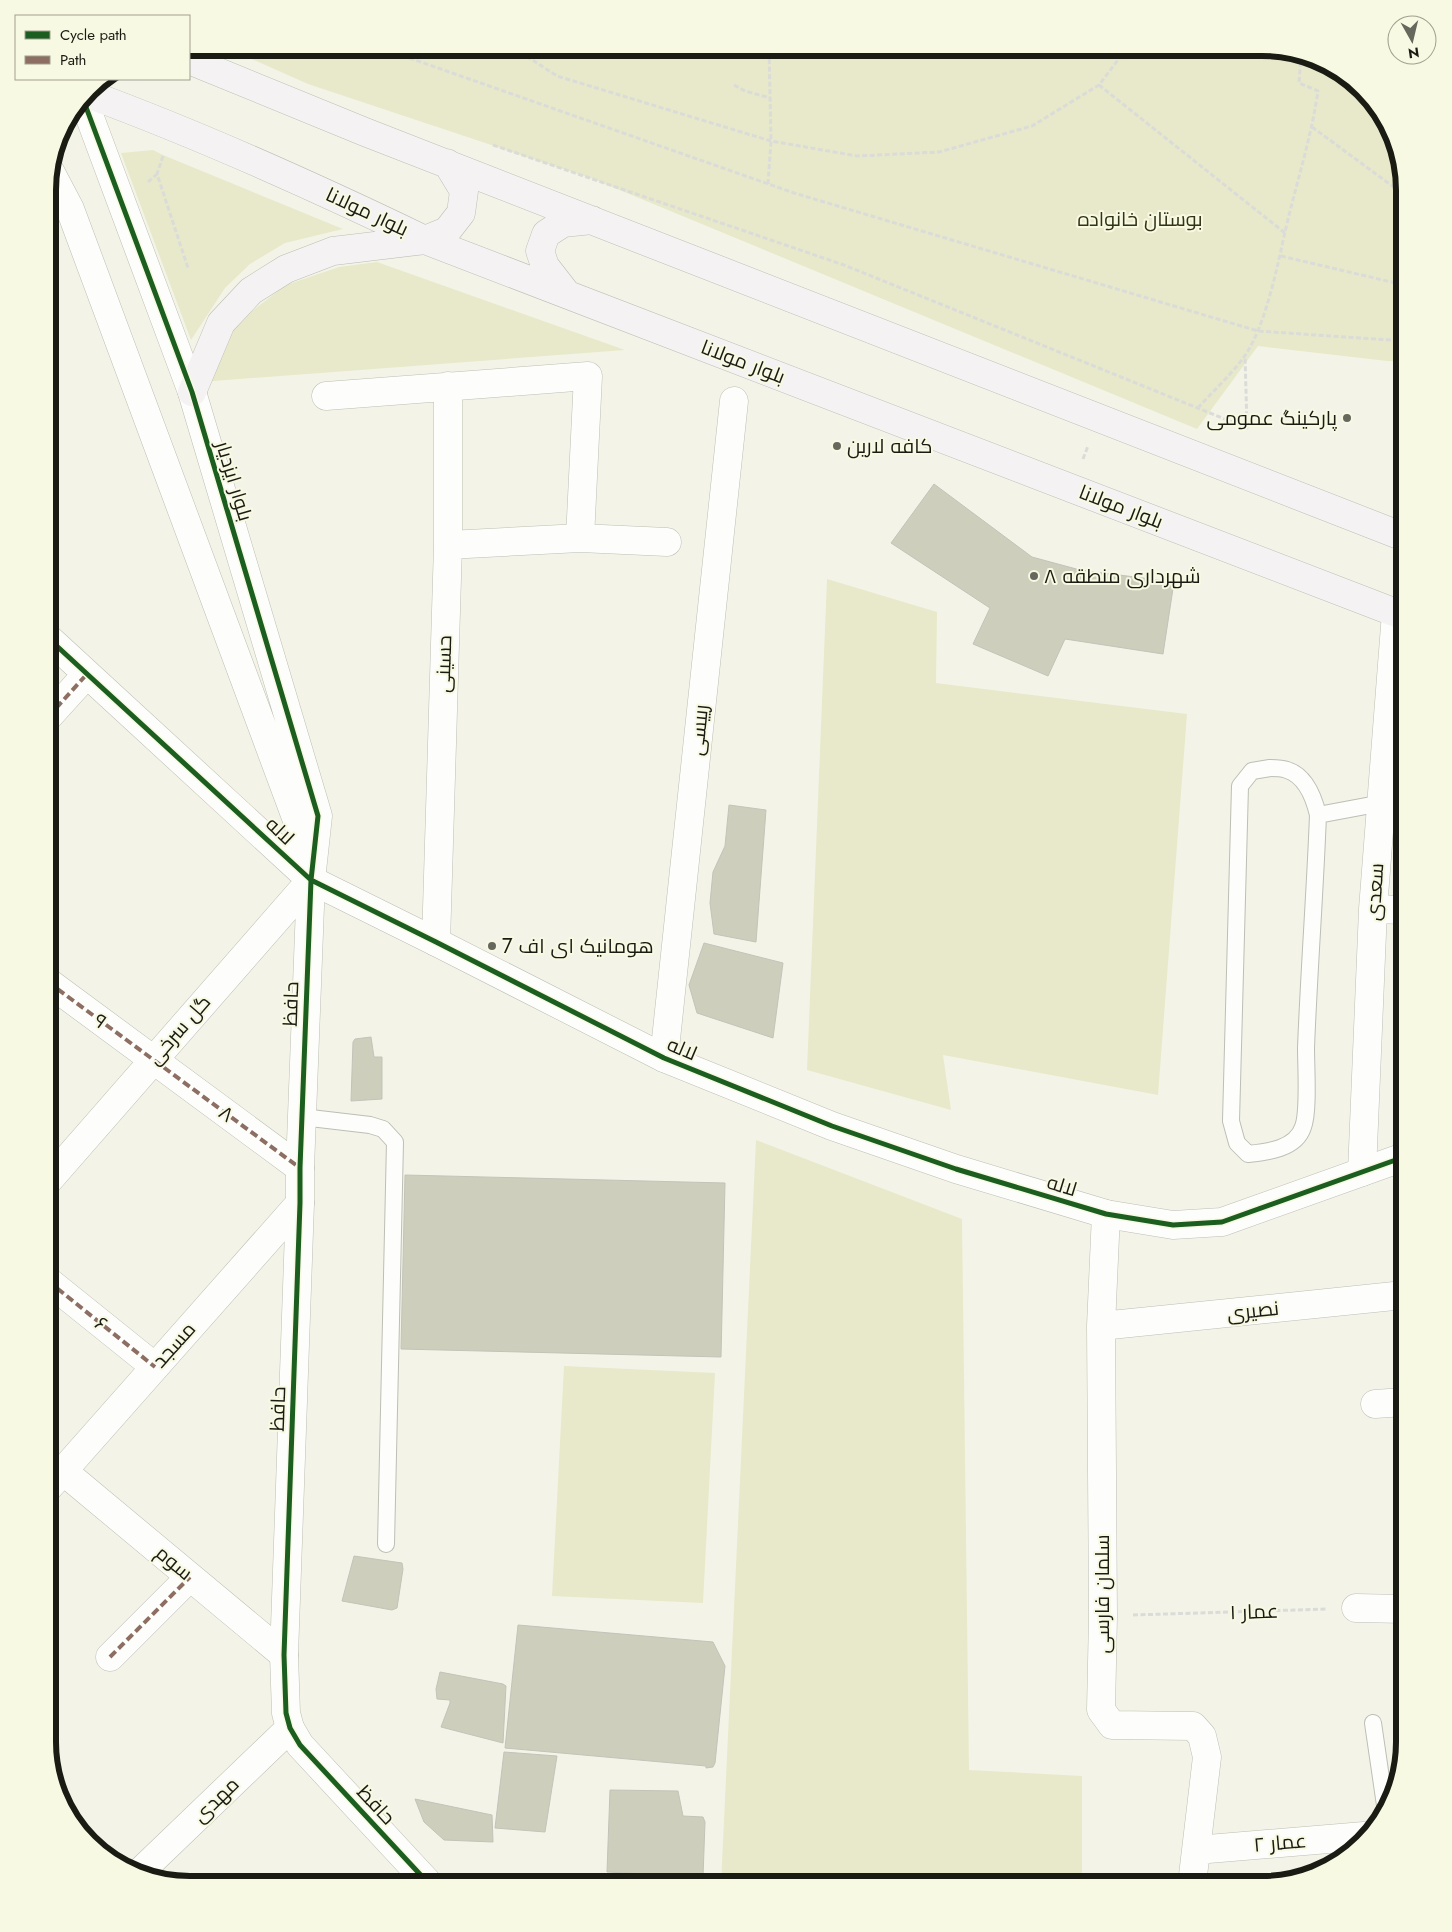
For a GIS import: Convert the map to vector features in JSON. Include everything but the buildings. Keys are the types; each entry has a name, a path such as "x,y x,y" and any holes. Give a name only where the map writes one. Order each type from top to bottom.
{"main road":[{"path":"190,60 592,220 1396,534"},
{"name":"بلوار مولانا","path":"94,96 157,120 330,194 425,240 567,293 1396,613"},
{"path":"192,392 221,323 251,291 286,269 333,251 425,240 448,231 461,213 464,191 447,163"},
{"path":"567,293 545,266 540,251 546,234 563,223 592,220"}],"street":[{"name":"بلوار ایزدیار","path":"86,106 192,392 318,816 311,880"},
{"path":"57,184 70,209 295,814 311,880"},
{"path":"326,396 588,376 580,538"},
{"name":"حسینی","path":"436,942 448,545 448,386"},
{"name":"رییسی","path":"664,1058 734,401"},
{"path":"448,545 580,538 667,542"},
{"name":"لاله","path":"57,646 311,880 664,1058 832,1126 947,1166 1106,1214 1173,1225 1222,1222 1396,1160"},
{"name":"سعدی","path":"1362,1172 1373,909 1396,657"},
{"path":"57,707 86,674"},
{"name":"گل سرخی","path":"56,1171 311,880"},
{"name":"حافظ","path":"311,880 284,1655 286,1712 290,1728 300,1745 422,1876"},
{"path":"1373,909 1396,910"},
{"name":"۹","path":"56,988 153,1060"},
{"name":"۸","path":"153,1060 300,1168"},
{"name":"مسجد","path":"56,1478 300,1203"},
{"name":"سلمان فارسی","path":"1106,1214 1101,1326 1103,1616 1101,1710 1112,1725 1193,1726 1202,1736 1208,1756 1193,1876"},
{"name":"۶","path":"56,1288 154,1367"},
{"name":"نصیری","path":"1101,1326 1396,1296"},
{"path":"1375,1404 1396,1403"},
{"name":"سوم","path":"56,1480 190,1577 284,1655"},
{"path":"110,1657 190,1577"},
{"path":"1356,1608 1396,1609"},
{"name":"مهدی","path":"145,1868 290,1728"},
{"name":"عمار ۲","path":"1196,1850 1356,1837"}],"lane":[{"path":"1270,768 1288,770 1305,783 1315,799 1318,815 1303,1128 1294,1141 1270,1152 1248,1154 1237,1143 1231,1121 1240,786 1252,771 1270,768"},
{"path":"1318,815 1382,803"},
{"path":"302,1117 370,1125 383,1129 395,1142 386,1544"},
{"path":"1373,1722 1384,1797"}],"path":[{"path":"407,57 768,184 1258,331 1396,340"},
{"path":"528,57 557,76 771,141 857,156 939,152 1032,126 1099,84 1120,57"},
{"path":"768,184 771,141 769,57"},
{"path":"1198,408 1245,355 1258,331 1281,256 1285,232 1312,128 1318,91 1299,83 1301,62"},
{"path":"1099,84 1285,232"},
{"path":"734,85 744,91 770,98"},
{"path":"1312,128 1396,189"},
{"path":"492,145 844,264 1247,428 1245,355"},
{"path":"142,186 157,174 163,155"},
{"path":"157,174 188,268"},
{"path":"1281,256 1396,283"},
{"path":"1072,489 1098,417"}],"green space":[{"name":"بوستان خانواده","path":"247,57 1271,57 1296,61 1313,66 1329,74 1350,89 1363,102 1386,139 1395,173 1396,190 1396,361 1258,346 1197,429 593,179 308,84"},
{"path":"153,150 343,229 285,243 250,264 225,288 191,340 121,153"},
{"path":"377,262 625,350 201,382 226,331 286,285 339,267"},
{"path":"827,579 937,612 936,683 1187,714 1158,1095 943,1055 951,1110 807,1070"},
{"path":"756,1140 962,1219 969,1770 1082,1776 1082,1876 721,1876"},
{"path":"564,1366 715,1373 703,1603 552,1596"}],"marked path":[{"path":"57,707 87,674"},
{"path":"56,988 300,1168"},
{"path":"56,1288 155,1367"},
{"path":"110,1657 190,1577"}],"cycle path":[{"path":"86,106 192,392 318,816 311,880 300,1168 284,1655 286,1713 290,1728 300,1745 422,1876"},
{"path":"57,646 311,880 664,1058 832,1126 956,1169 1106,1214 1173,1225 1222,1222 1396,1160"}],"place":[{"name":"پارکینگ عمومی","path":"1347,418"},
{"name":"کافه لارین","path":"837,446"},
{"name":"شهرداری منطقه ۸","path":"1034,576"},
{"name":"هومانیک ای اف 7","path":"492,946"}]}
